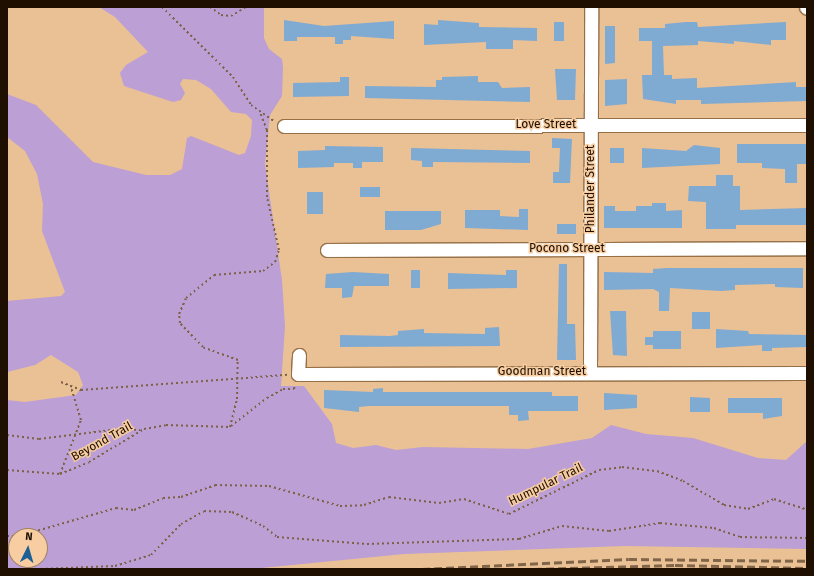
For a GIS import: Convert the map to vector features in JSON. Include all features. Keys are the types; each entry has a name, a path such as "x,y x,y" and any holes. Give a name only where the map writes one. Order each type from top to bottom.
{"street":[{"name":"Philander Street","path":"590,372 591,7"},
{"name":"Love Street","path":"284,126 807,125"},
{"name":"Pocono Street","path":"327,250 807,248"},
{"path":"298,374 299,354"},
{"name":"Goodman Street","path":"298,374 590,372 807,373"}],"path":[{"path":"162,7 232,77 260,113 267,130 268,197 279,250 275,262 264,271 214,275 186,298 179,314 180,323 204,347 236,356 238,377 230,427"},
{"path":"210,7 221,15 231,16 246,7"},
{"path":"260,113 284,126"},
{"path":"61,382 81,390 238,377 298,374 294,388 283,389 267,398 230,427"},
{"path":"60,474 78,435 82,420 70,386"},
{"name":"Beyond Trail","path":"7,470 60,474 89,462 141,430 166,425 230,427"},
{"path":"7,435 39,439 78,435 119,428 141,430"},
{"name":"Humpular Trail","path":"7,536 19,536 116,508 134,510 163,498 181,497 215,485 269,486 340,506 364,505 389,497 439,502 464,499 509,514 599,470 622,467 657,471 683,481 724,505 748,509 774,499 807,510"},
{"path":"41,569 115,566 151,555 181,524 204,511 232,512 263,526 277,537 367,544 520,539 562,526 609,531 660,522 714,528 740,537 807,538"}],"shaded area":[{"path":"99,7 264,7 264,38 269,49 282,59 283,68 282,96 270,115 265,164 282,280 285,326 281,386 304,386 332,424 336,443 353,448 376,445 396,450 423,447 528,449 592,438 611,425 646,434 693,438 758,458 786,460 807,441 807,549 624,546 404,554 251,569 7,569 7,400 25,402 76,395 83,385 78,372 51,355 35,365 7,372 7,301 61,296 65,292 42,231 43,204 37,174 25,151 7,137 7,94 36,105 93,162 146,175 170,175 182,169 187,138 191,136 239,155 245,153 251,136 252,120 246,114 231,112 211,89 196,80 183,79 180,84 185,93 181,100 173,102 124,86 120,73 126,65 148,52 115,17"}],"building":[{"path":"284,20 324,26 394,21 394,39 351,36 351,40 343,40 343,44 335,44 335,37 297,37 297,41 284,41"},
{"path":"438,20 479,23 479,27 537,28 537,41 513,40 513,49 486,49 486,42 424,45 424,24 438,25"},
{"path":"554,22 564,22 564,41 554,41"},
{"path":"697,22 698,27 786,22 786,40 771,40 771,45 734,41 734,44 698,41 698,45 663,46 664,75 672,75 672,79 697,78 697,88 796,82 796,87 807,87 807,101 701,104 701,100 676,100 676,104 643,99 642,75 652,75 652,41 639,41 639,28 665,28 665,24"},
{"path":"605,26 615,26 615,63 605,64"},
{"path":"555,69 576,69 575,100 557,100"},
{"path":"478,76 478,82 498,82 502,88 530,87 530,102 365,98 365,86 436,87 436,80 442,80 442,77"},
{"path":"340,77 349,77 349,96 293,97 293,83 340,82"},
{"path":"627,79 627,104 605,106 605,80"},
{"path":"552,138 572,139 570,183 553,183 553,172 559,172 560,148 552,148"},
{"path":"737,144 807,144 807,164 797,164 797,183 785,183 785,169 762,168 762,163 737,163"},
{"path":"694,145 720,148 720,164 642,168 642,148 686,151"},
{"path":"325,146 383,147 383,162 362,162 362,168 353,168 353,163 334,163 334,167 298,168 298,151 325,150"},
{"path":"411,148 530,151 530,163 433,162 433,167 422,167 422,161 411,160"},
{"path":"610,148 624,148 624,163 610,163"},
{"path":"716,175 733,175 733,186 740,186 740,210 807,208 807,225 736,225 736,229 706,229 706,202 688,201 689,186 716,186"},
{"path":"360,187 380,187 380,197 360,197"},
{"path":"307,192 323,192 323,214 307,214"},
{"path":"652,203 666,203 666,211 682,210 682,228 604,228 604,206 615,206 615,211 636,211 636,206 652,206"},
{"path":"519,209 528,209 528,230 465,228 465,210 500,210 500,216 519,217"},
{"path":"385,211 441,211 441,224 421,230 385,230"},
{"path":"557,224 576,224 576,234 557,234"},
{"path":"559,264 567,264 567,324 575,324 576,360 557,360"},
{"path":"803,268 803,288 775,287 775,284 735,285 735,290 721,291 670,288 669,311 659,311 659,292 653,289 604,290 604,272 653,273 653,269"},
{"path":"411,270 420,270 420,288 411,288"},
{"path":"506,270 517,270 517,288 448,289 448,273 506,275"},
{"path":"353,272 389,274 389,286 354,286 352,297 342,298 342,288 325,288 326,274"},
{"path":"610,311 626,311 627,356 613,355"},
{"path":"692,312 710,312 710,329 692,329"},
{"path":"499,327 500,346 340,347 340,335 390,336 398,335 398,331 424,329 424,333 485,334 485,328"},
{"path":"716,329 748,331 749,334 806,335 806,347 772,348 772,351 762,351 762,345 716,348"},
{"path":"653,331 681,331 681,349 653,349 653,345 645,345 645,337 653,337"},
{"path":"383,388 383,392 552,392 552,396 578,396 578,411 528,411 529,420 518,421 518,415 509,415 509,406 369,406 359,407 359,412 324,408 324,390 373,392 373,389"},
{"path":"604,393 637,395 637,408 604,410"},
{"path":"690,397 710,398 710,412 690,412"},
{"path":"728,398 782,398 782,416 763,419 763,413 728,413"}],"railway":[{"path":"422,569 629,559 807,561"},
{"path":"534,569 675,565 807,568"}]}
